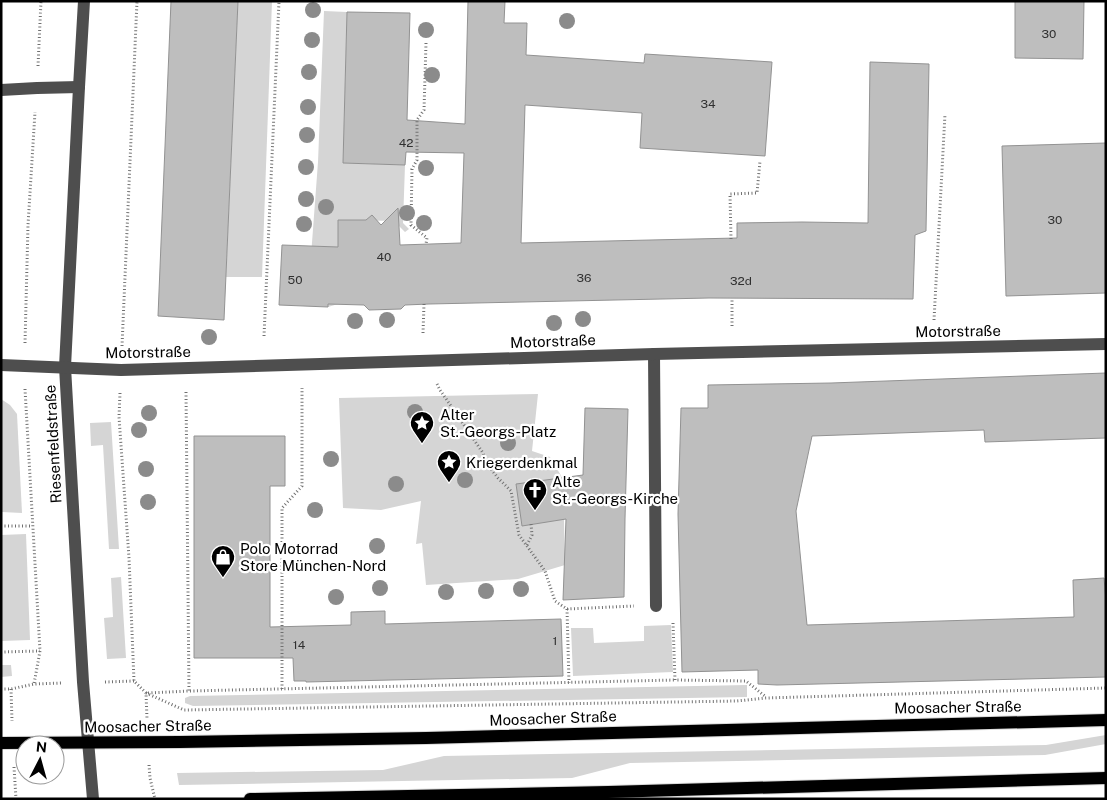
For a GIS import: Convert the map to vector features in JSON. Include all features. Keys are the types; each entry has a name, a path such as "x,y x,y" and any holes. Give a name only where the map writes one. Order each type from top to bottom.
{"main road":[{"name":"Moosacher Straße","path":"1,743 426,738 1106,720"},
{"path":"250,799 608,792 1106,778"}],"street":[{"name":"Riesenfeldstraße","path":"84,1 65,367 82,663 93,799"},
{"path":"1,90 79,86"},
{"name":"Motorstraße","path":"1,365 122,370 654,354 1106,344"},
{"path":"654,354 656,606"}],"path":[{"path":"137,1 120,416 134,681 146,693 184,710 728,701 766,698 1106,688"},
{"path":"264,336 279,1"},
{"path":"426,43 424,110 417,120 417,160 412,169 411,224 427,238 426,244"},
{"path":"934,320 945,114"},
{"path":"731,239 730,194 757,192 760,161"},
{"path":"732,298 732,326"},
{"path":"423,333 424,304"},
{"path":"437,383 483,453 487,464 511,491 519,535 545,572 555,601 567,609 656,606 673,622 675,680"},
{"path":"282,689 282,508 302,486 302,388"},
{"path":"186,392 189,691"},
{"path":"526,545 532,535 531,524"},
{"path":"1,526 32,526"},
{"path":"567,609 569,683"},
{"path":"1,652 40,651"},
{"path":"146,693 675,680 746,681 766,698"},
{"path":"146,693 150,778 155,799"}],"shaded area":[{"path":"238,1 272,1 262,277 226,277"},
{"path":"324,11 347,12 343,163 405,165 403,223 409,229 405,232 399,226 398,221 339,220 338,304 328,307 330,257 311,256 318,162"},
{"path":"538,394 532,451 550,457 563,479 565,565 518,579 426,585 422,543 416,544 421,501 381,510 343,508 339,398"},
{"path":"1,399 10,405 17,414 22,513 2,512"},
{"path":"111,422 119,549 109,549 103,445 91,446 90,423"},
{"path":"26,534 30,640 1,641 1,535"},
{"path":"121,577 126,658 107,659 104,618 113,617 111,578"},
{"path":"671,625 673,672 573,676 571,628 593,628 594,643 644,641 644,626"},
{"path":"1,665 11,665 12,676 1,677"},
{"path":"747,685 747,697 193,706 185,703 185,698 190,696"},
{"path":"1106,735 1106,744 1045,755 630,763 572,778 179,785 177,773 383,770 444,756 1046,745"}],"building":[{"path":"171,1 238,1 224,320 158,316"},
{"path":"468,1 505,1 504,23 527,23 526,55 644,63 645,54 772,62 765,156 640,148 642,113 525,105 521,243 737,238 737,223 868,223 870,62 929,64 926,231 915,235 913,299 709,298 429,304 405,305 401,309 369,310 364,305 328,304 328,307 279,305 282,245 338,247 338,220 366,220 372,215 381,225 398,208 400,245 461,243 464,153 406,152 405,165 343,163 347,12 410,13 407,120 465,124"},
{"path":"1015,1 1084,1 1083,59 1015,58"},
{"path":"1106,143 1106,293 1006,296 1002,146"},
{"path":"1106,373 1106,438 985,442 984,430 812,436 796,511 807,625 1074,617 1073,580 1104,578 1106,601 1106,677 777,685 758,684 758,670 682,672 678,514 681,408 708,408 708,385 831,383"},
{"path":"585,408 628,409 624,597 563,600 566,519 522,526 516,484 583,475"},
{"path":"194,436 285,436 285,486 270,486 270,627 351,625 351,612 385,611 385,624 561,619 563,676 306,682 294,681 293,658 194,658"}],"place":[{"name":"Alter St.-Georgs-Platz","path":"422,444"},
{"name":"Kriegerdenkmal","path":"449,483"},
{"name":"Alte St.-Georgs-Kirche","path":"535,511"},
{"name":"Polo Motorrad Store München-Nord","path":"223,578"}]}
